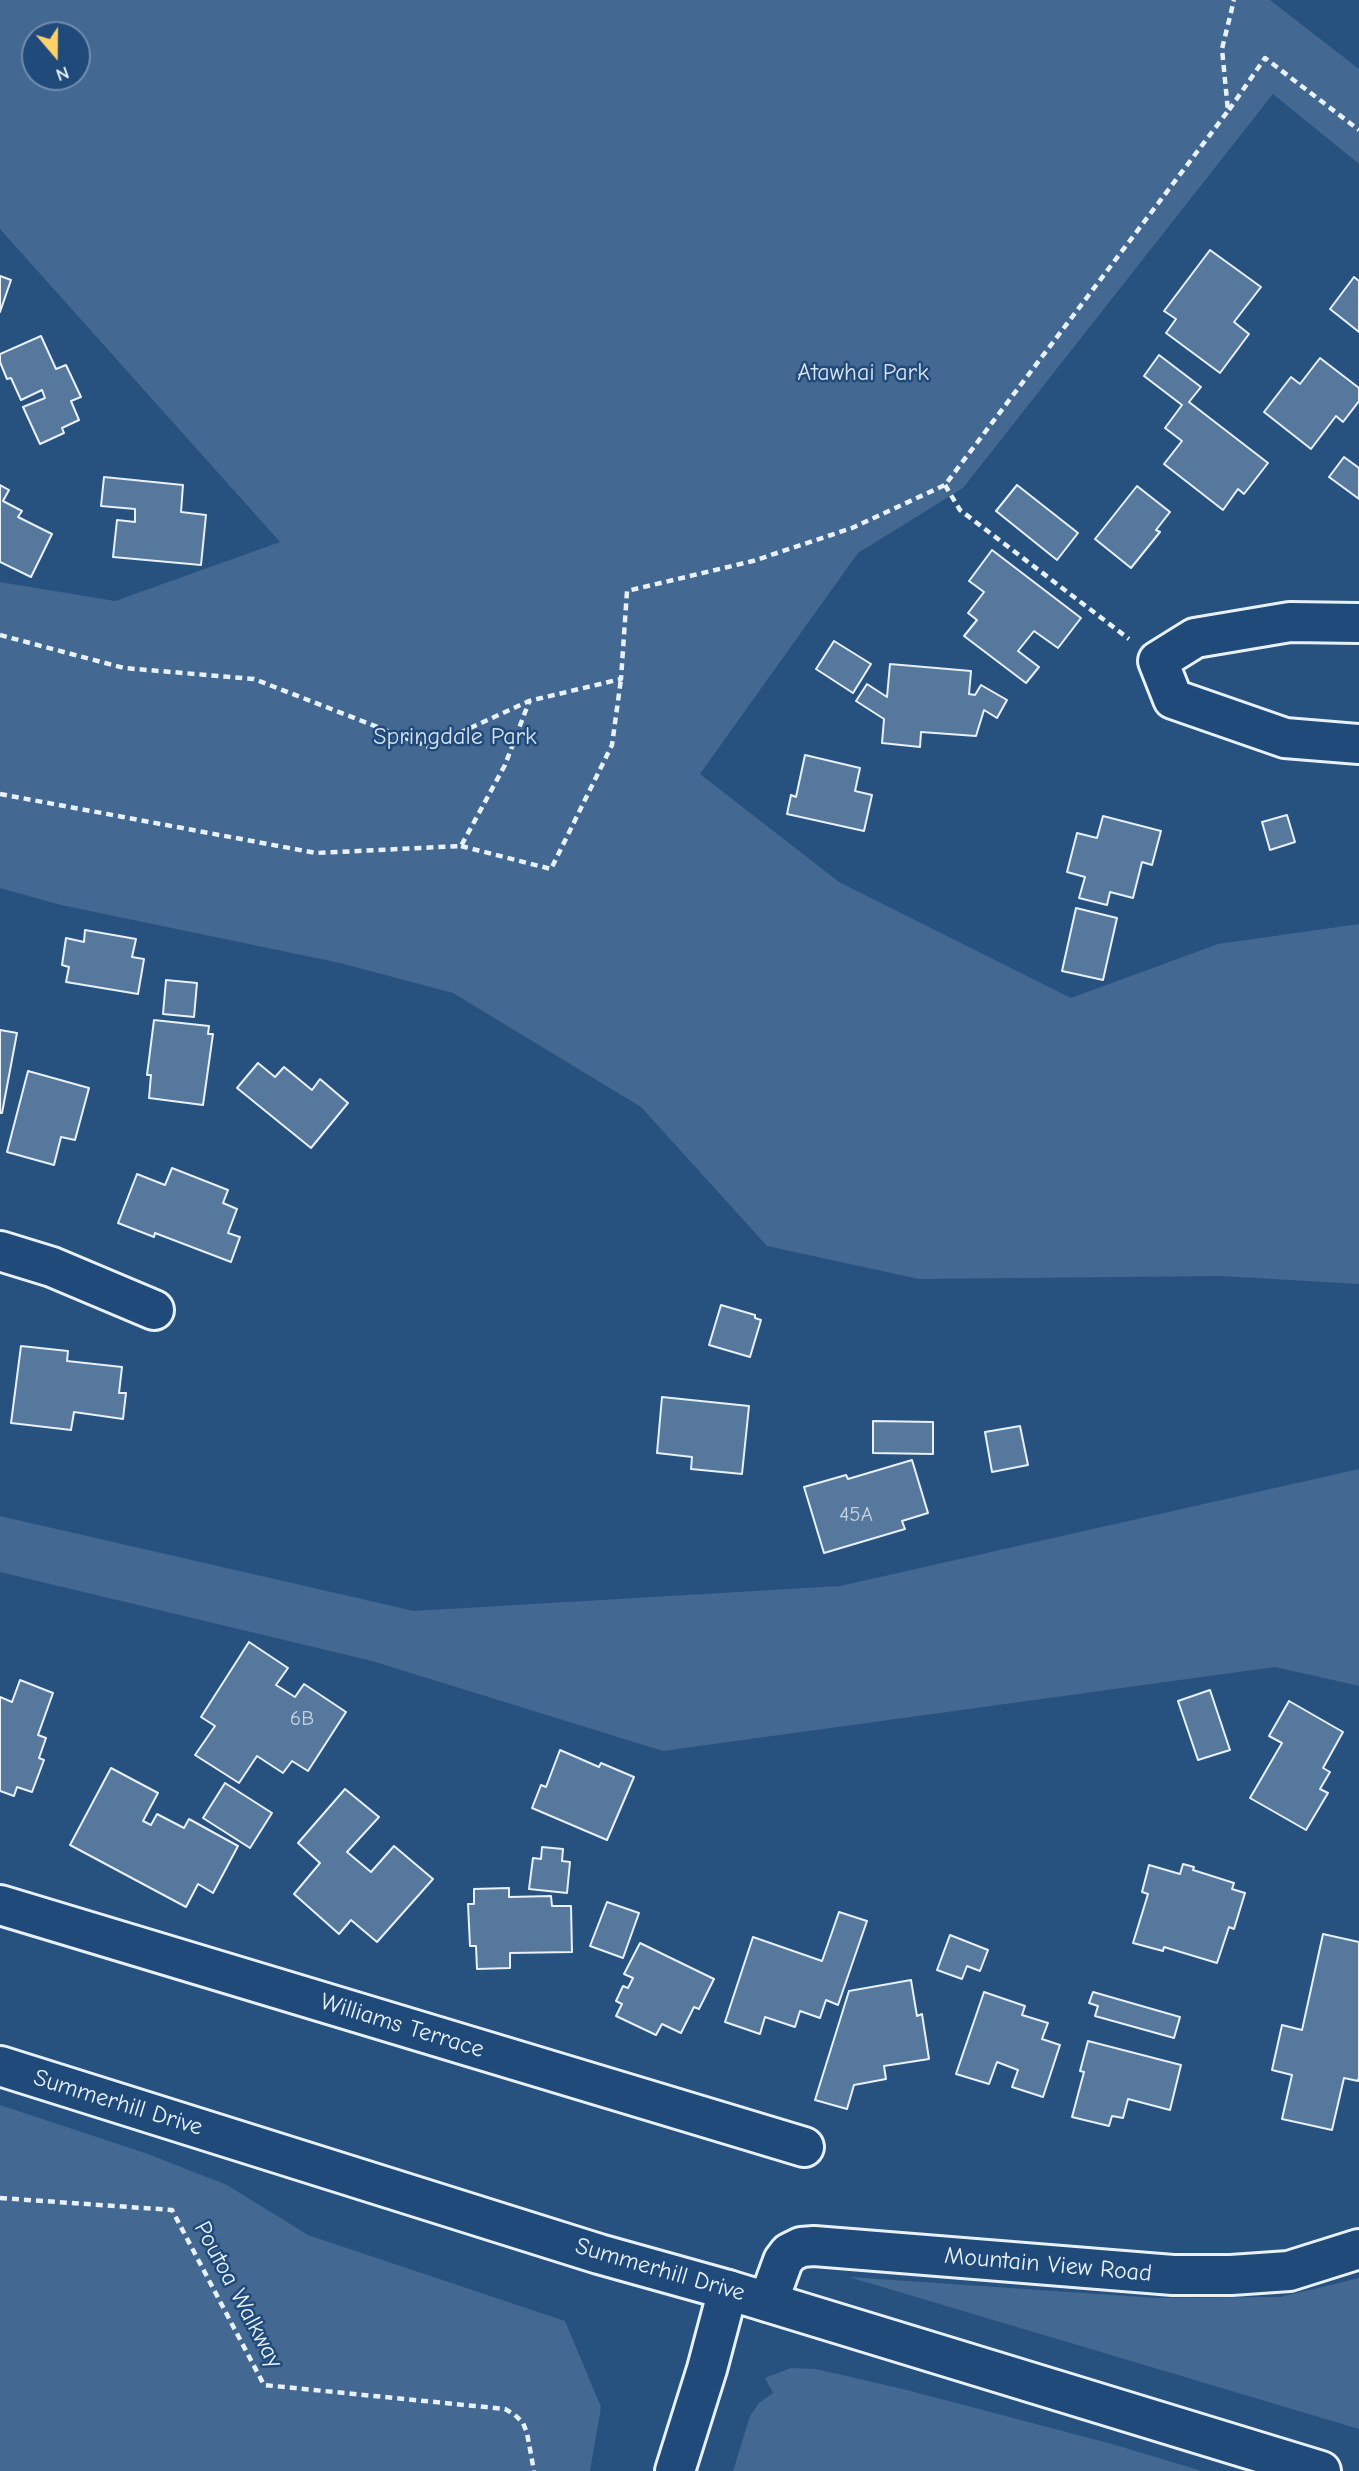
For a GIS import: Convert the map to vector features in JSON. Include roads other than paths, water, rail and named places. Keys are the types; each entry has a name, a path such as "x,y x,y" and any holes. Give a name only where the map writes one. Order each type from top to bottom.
{"street":[{"path":"1359,623 1290,622 1195,638 1158,661 1173,699 1285,738 1359,744"},
{"path":"0,1251 52,1267 154,1310"},
{"name":"Williams Terrace","path":"0,1905 804,2147"},
{"name":"Summerhill Drive","path":"0,2066 599,2254 768,2302 1321,2471"},
{"name":"Mountain View Road","path":"768,2302 783,2260 789,2253 801,2247 1173,2275 1289,2271 1359,2249"},
{"path":"675,2471 728,2290"}],"park label":[{"name":"Atawhai Park","path":"863,373"},
{"name":"Springdale Park","path":"455,737"}]}
